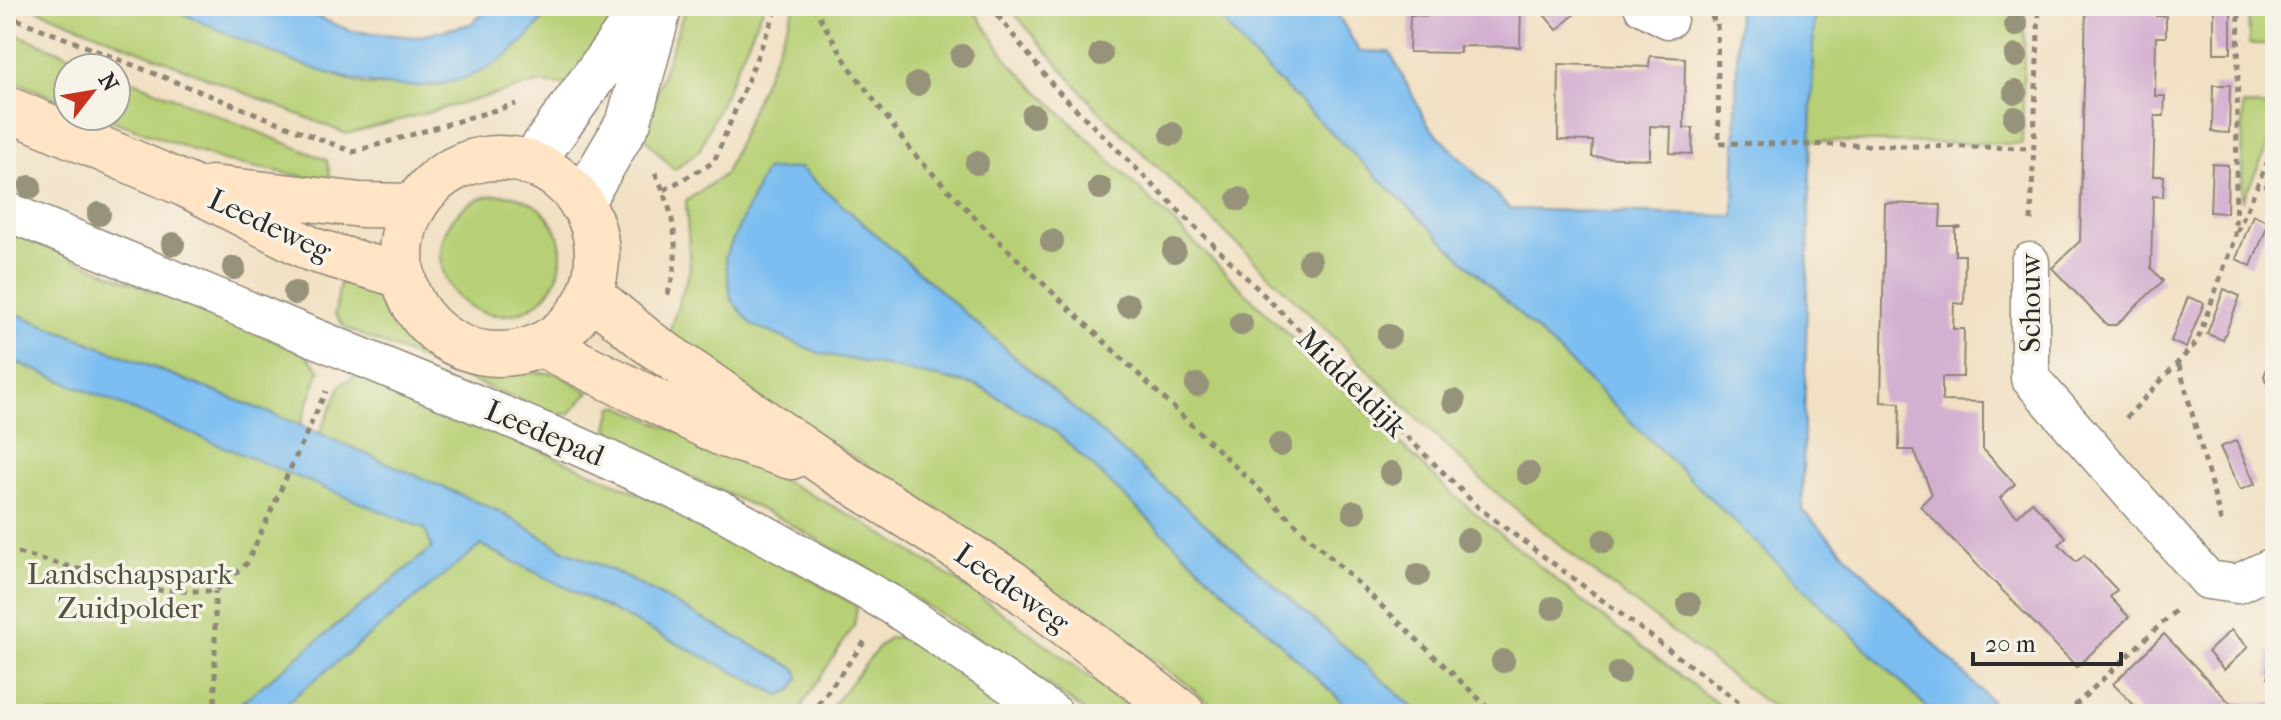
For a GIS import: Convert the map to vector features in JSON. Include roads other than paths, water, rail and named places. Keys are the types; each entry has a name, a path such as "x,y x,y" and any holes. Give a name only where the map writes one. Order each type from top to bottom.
{"main road":[{"name":"Leedeweg","path":"6,108 186,185 313,250 402,276"},
{"path":"509,158 550,173 581,203 595,238 597,257 590,294 570,324 542,345 499,355 455,345 421,316 402,276 402,240 415,206 445,173 465,164 509,158"},
{"name":"Leedeweg","path":"186,185 361,205 415,206"},
{"name":"Leedeweg","path":"590,294 647,341 835,471 1011,582 1183,714"},
{"name":"Leedeweg","path":"542,345 724,435 835,471"}],"street":[{"path":"531,164 645,6"},
{"path":"581,203 629,121 660,6"},
{"name":"Leedepad","path":"6,211 578,446 726,513 892,605 1054,714"},
{"name":"Schouw","path":"2030,262 2030,378 2094,450 2223,582 2275,566"}],"water":[{"path":"166,6 292,6 351,31 416,37 470,24 493,6 552,6 512,51 468,77 419,86 368,82 316,69 264,50"},
{"path":"1210,6 1333,6 1359,51 1390,52 1428,125 1510,209 1734,216 1738,6 1814,6 1802,510 2004,714 1934,714 1254,58"},
{"path":"800,168 1421,714 1355,714 1053,429 977,385 819,353 752,325 731,299 725,257 765,170"},
{"path":"6,310 300,425 500,512 566,551 616,572 796,669 799,677 792,690 780,695 481,545 273,714 227,714 432,548 425,529 6,358"}],"park label":[{"name":"Landschapspark Zuidpolder","path":"130,591"}]}
